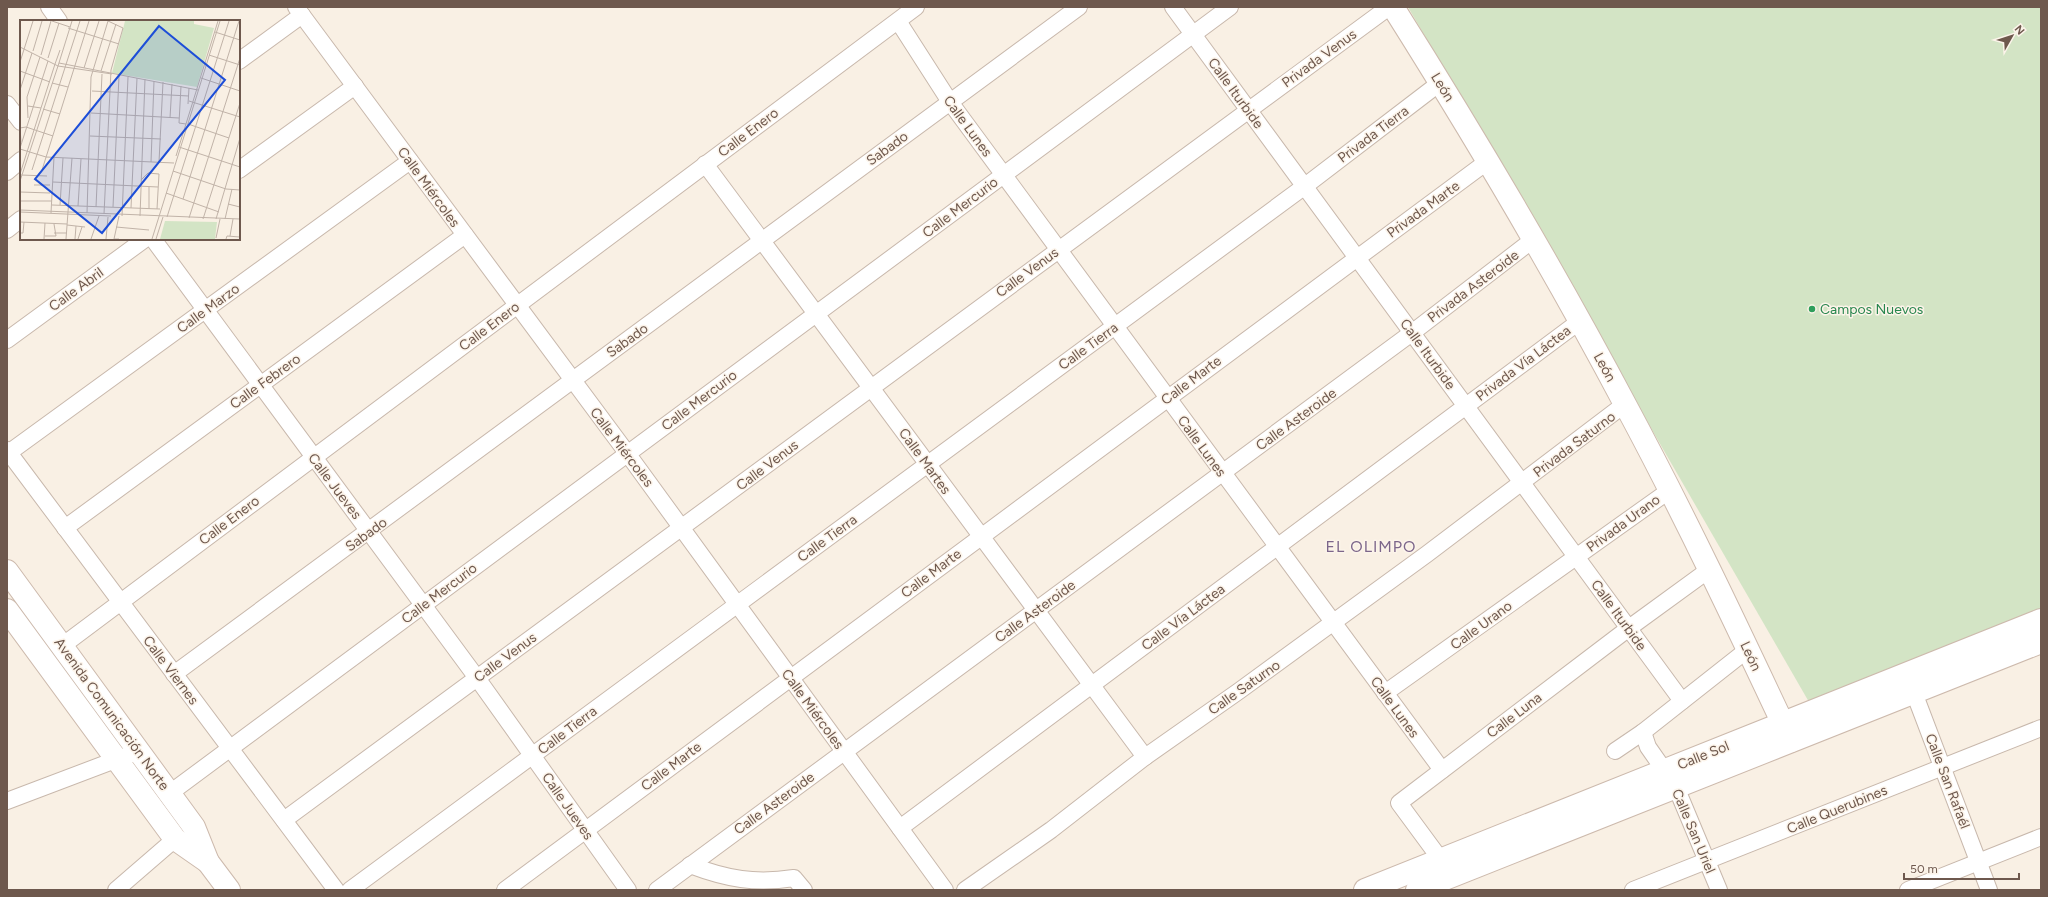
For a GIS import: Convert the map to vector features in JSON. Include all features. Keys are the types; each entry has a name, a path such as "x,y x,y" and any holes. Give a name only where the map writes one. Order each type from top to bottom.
{"street":[{"path":"49,7 58,20"},
{"name":"Calle Enero","path":"62,646 916,7"},
{"name":"Sabado","path":"174,674 369,532 572,380 1079,7"},
{"name":"Calle Iturbide","path":"1173,7 1358,257 1682,701"},
{"name":"Calle Mercurio","path":"170,793 1230,7"},
{"name":"Privada Venus","path":"1248,109 1389,7"},
{"name":"León","path":"1393,7 1441,82 1488,160 1580,321 1625,404 1710,569 1787,732"},
{"path":"240,60 299,11"},
{"name":"Calle Miércoles","path":"299,11 627,453 945,890"},
{"name":"Calle Lunes","path":"898,20 950,102 1442,770"},
{"name":"Privada Tierra","path":"1305,186 1441,82"},
{"path":"240,169 354,86"},
{"path":"7,104 20,121"},
{"name":"Calle Venus","path":"284,820 682,529 1248,109"},
{"name":"Privada Marte","path":"1358,257 1488,160"},
{"path":"7,172 20,161"},
{"name":"Calle Marzo","path":"8,452 410,161"},
{"name":"Calle Martes","path":"705,164 1145,757"},
{"name":"Calle Tierra","path":"350,890 1305,186"},
{"path":"7,230 20,220"},
{"name":"Calle Febrero","path":"65,528 465,235"},
{"name":"Privada Asteroide","path":"1413,332 1534,239"},
{"name":"Calle Abril","path":"7,340 144,240"},
{"name":"Calle Jueves","path":"154,240 313,458 477,678 628,890"},
{"name":"Calle Marte","path":"505,890 1358,257"},
{"name":"Privada Vía Láctea","path":"1466,405 1580,321"},
{"name":"Calle Asteroide","path":"657,890 1413,332"},
{"name":"Privada Saturno","path":"1522,483 1625,404"},
{"name":"Calle Vía Láctea","path":"900,828 1466,405"},
{"name":"Calle Viernes","path":"8,452 336,890"},
{"name":"Calle Saturno","path":"965,890 1051,830 1145,757 1333,623 1522,483"},
{"name":"Privada Urano","path":"1576,556 1670,490"},
{"name":"Calle Urano","path":"1385,693 1576,556"},
{"name":"Calle Luna","path":"1447,876 1399,803 1629,628 1710,569"},
{"name":"Avenida Comunicación Norte","path":"7,570 194,827 208,862 229,890"},
{"name":"Avenida Comunicación Norte","path":"7,610 175,839 208,862"},
{"name":"Calle Sol","path":"1417,890 1670,778 1910,683 2041,620"},
{"name":"Calle Sol","path":"1910,683 2041,642"},
{"path":"1614,751 1643,732 1747,650"},
{"name":"Calle San Rafaél","path":"1910,683 1989,890"},
{"name":"Calle Querubines","path":"1633,890 2041,728"},
{"name":"Calle San Uriel","path":"1643,732 1646,744 1670,778 1719,890"},
{"path":"7,801 139,751"},
{"path":"1908,890 2041,837"},
{"path":"116,890 175,839"},
{"path":"690,865 729,878 750,881 772,881 794,878 804,890"},
{"name":"Calle Sol","path":"1365,890 1447,876"}],"green space":[{"name":"Campos Nuevos","path":"1408,7 2041,7 2041,610 1813,709"}],"place":[{"name":"Campos Nuevos","path":"1812,309"}],"district":[{"name":"EL OLIMPO","path":"1371,546"}]}
